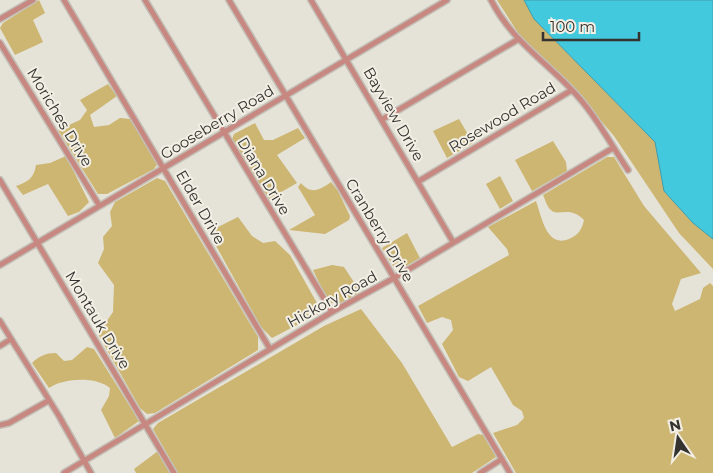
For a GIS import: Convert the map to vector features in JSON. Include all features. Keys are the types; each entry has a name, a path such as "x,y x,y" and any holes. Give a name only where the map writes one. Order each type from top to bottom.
{"street":[{"path":"0,19 33,0"},
{"name":"Elder Drive","path":"64,0 270,349"},
{"name":"Diana Drive","path":"146,0 332,312"},
{"name":"Cranberry Drive","path":"228,0 510,473"},
{"name":"Bayview Drive","path":"311,0 383,119 453,242"},
{"name":"Gooseberry Road","path":"0,265 447,0"},
{"path":"491,0 517,40 572,90 628,170"},
{"path":"383,119 517,40"},
{"name":"Moriches Drive","path":"0,42 99,205"},
{"name":"Rosewood Road","path":"419,181 572,90"},
{"name":"Hickory Road","path":"64,473 332,312 394,278 613,148"},
{"name":"Montauk Drive","path":"0,182 38,242 174,473"},
{"path":"0,321 91,473"},
{"path":"0,346 11,339"},
{"path":"0,425 9,423 48,401"},
{"path":"480,473 502,459"}],"shaded area":[{"path":"39,0 45,13 33,20 43,42 15,55 0,28 3,23"},
{"path":"497,0 524,0 534,19 655,142 664,191 693,223 713,239 713,269 679,233 614,136 564,78 522,39"},
{"path":"108,84 117,96 90,115 94,127 109,125 120,118 130,119 158,163 154,169 107,194 98,194 58,130 80,120 87,110 80,100"},
{"path":"459,119 473,143 447,158 433,131"},
{"path":"255,123 264,140 273,140 298,128 305,138 277,155 297,183 269,199 232,139 234,134"},
{"path":"553,141 566,162 567,171 532,191 515,160"},
{"path":"66,156 89,202 79,212 68,216 48,184 23,195 16,186 30,179 36,165 50,163"},
{"path":"607,157 614,157 644,206 701,273 681,279 672,304 675,311 700,299 703,288 710,283 713,286 713,473 516,473 493,433 517,425 524,418 522,411 513,405 491,367 468,381 459,377 442,344 453,330 451,320 442,317 427,323 418,306 509,255 507,249 488,227 536,201 543,223 551,236 556,240 563,241 576,235 581,229 584,220 574,213 554,212 548,207 543,195"},
{"path":"500,176 513,201 500,209 486,184"},
{"path":"157,178 165,181 258,337 258,350 155,413 147,414 140,408 98,334 113,312 114,285 98,263 104,249 103,237 112,226 110,212 115,202"},
{"path":"331,182 338,191 350,216 349,220 325,234 289,230 315,215 298,187 301,183 308,189 316,190"},
{"path":"238,217 252,236 263,243 275,241 290,255 322,312 272,338 261,327 215,244 216,228"},
{"path":"407,233 420,258 401,269 395,269 382,248"},
{"path":"332,265 344,267 361,293 340,303 328,301 313,270"},
{"path":"361,309 402,363 452,447 478,434 483,435 496,457 472,473 178,473 153,429 158,423 324,326"},
{"path":"87,347 94,349 139,421 115,438 101,410 109,396 110,388 104,384 88,380 71,380 49,388 32,363 43,355 52,353 56,353 64,361 72,360"},
{"path":"158,451 171,473 136,473 134,469"}],"water":[{"path":"524,0 713,0 713,239 693,223 664,191 655,142 534,19"}]}
